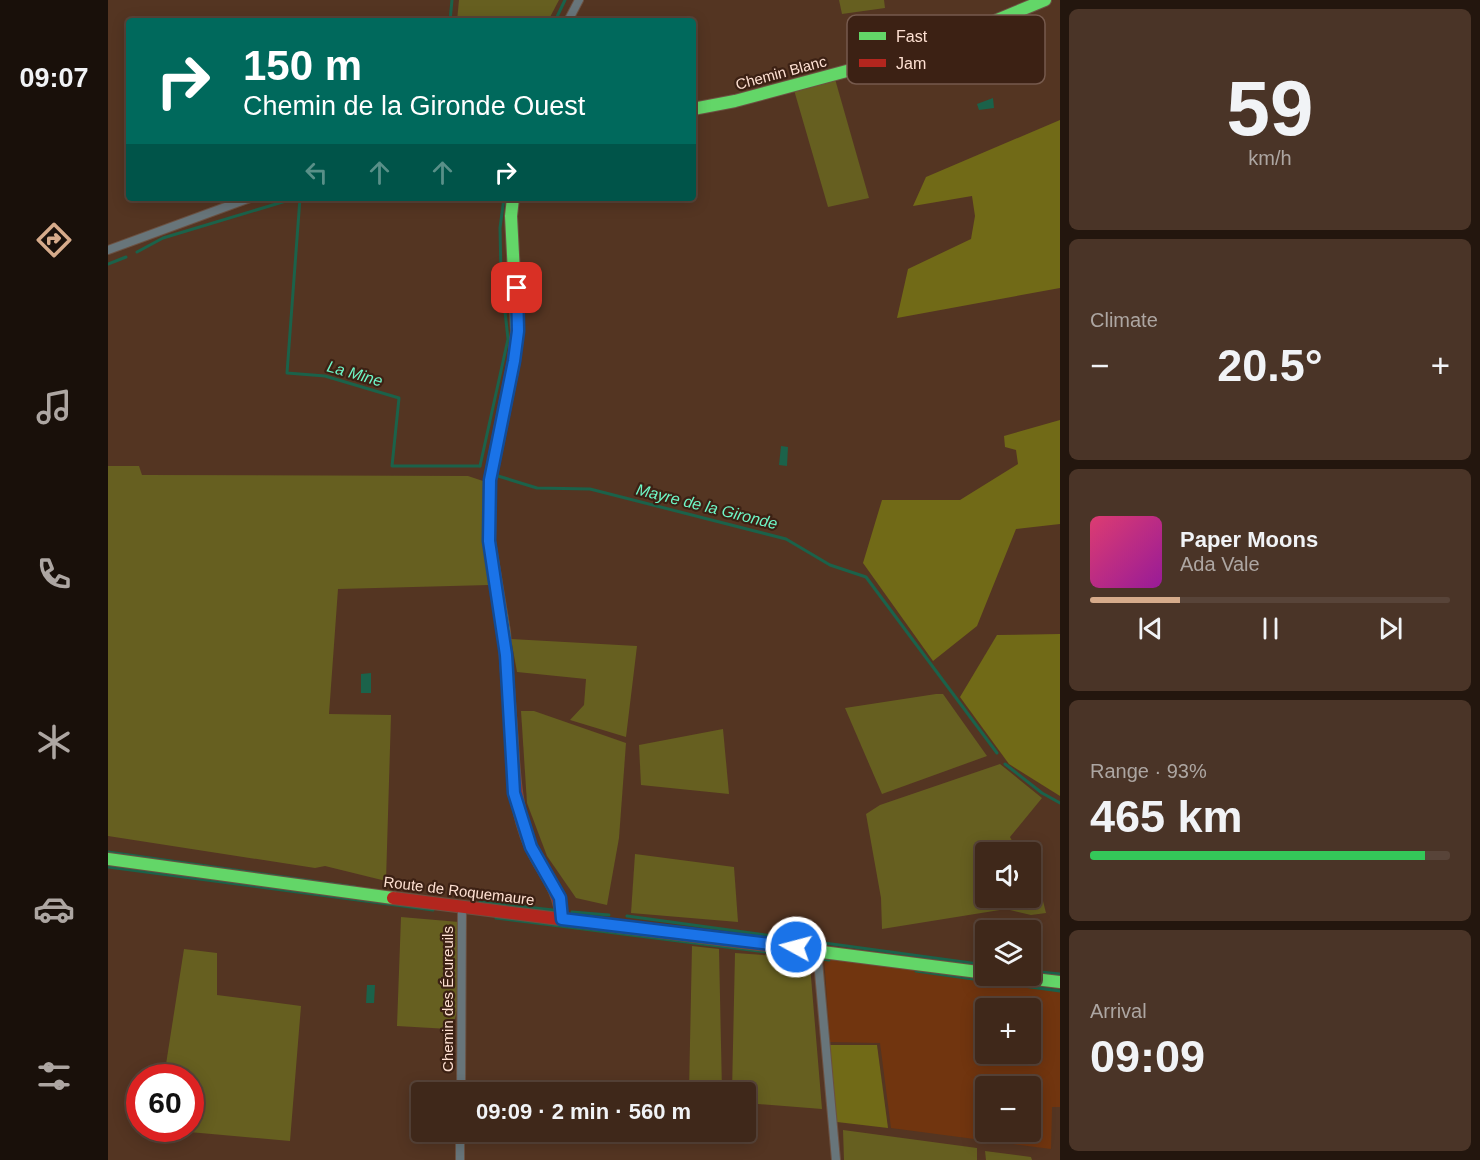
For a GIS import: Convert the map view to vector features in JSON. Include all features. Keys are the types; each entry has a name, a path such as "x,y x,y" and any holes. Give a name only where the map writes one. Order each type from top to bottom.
{"street":[{"path":"570,18 579,0"},
{"name":"Chemin Blanc","path":"1009,15 1045,0"},
{"name":"Chemin Blanc","path":"696,108 735,101 847,71"},
{"path":"108,250 242,201"},
{"path":"513,201 511,216 518,331 490,480 489,541 504,632 510,689 514,793 531,847 560,898 562,919"},
{"name":"Route de Roquemaure","path":"108,859 462,907 975,972"},
{"name":"Chemin des Écureuils","path":"461,1082 462,907"},
{"path":"817,950 836,1160"},
{"path":"1041,980 1060,982"},
{"path":"460,1142 460,1160"}],"shaded area":[{"path":"459,0 559,0 550,18 457,18"},
{"path":"839,0 884,0 885,8 842,14"},
{"path":"835,79 869,198 828,207 794,90"},
{"path":"993,98 994,108 979,110 977,104"},
{"path":"1060,120 1060,288 897,318 908,269 971,239 975,216 972,196 913,206 926,177"},
{"path":"1060,420 1060,524 1016,529 977,626 933,661 863,563 882,500 960,500 1018,464 1016,450 1005,447 1004,436"},
{"path":"781,446 788,447 787,466 779,465"},
{"path":"108,466 139,466 142,475 468,476 483,481 482,534 489,585 338,589 329,714 391,715 386,881 325,866 315,868 108,836"},
{"path":"1060,634 1060,796 1009,764 960,697 997,635"},
{"path":"511,639 637,646 626,737 570,720 584,705 586,679 517,672"},
{"path":"371,673 371,693 361,693 361,674"},
{"path":"943,694 987,756 882,794 845,708"},
{"path":"521,711 534,711 626,743 619,838 607,905 576,898 547,856 527,803"},
{"path":"723,729 729,794 641,785 639,745"},
{"path":"1000,764 1042,798 1010,837 1013,842 975,842 975,908 1041,908 1041,893 1046,913 1031,915 1006,909 882,929 881,898 866,814 880,805"},
{"path":"635,854 734,867 738,922 631,913"},
{"path":"401,917 459,922 460,997 455,1019 448,1020 449,1029 397,1026"},
{"path":"692,946 719,949 722,1082 689,1082"},
{"path":"184,949 217,953 217,995 301,1006 290,1141 204,1133 204,1064 166,1064"},
{"path":"735,953 804,958 810,965 822,1109 756,1104 756,1082 732,1082"},
{"path":"824,957 975,979 975,986 1020,986 1060,992 1060,1107 1052,1107 1051,1149 998,1142 1041,1142 1041,1076 975,1076 975,1139 891,1128 880,1043 830,1042"},
{"path":"367,985 375,985 374,1003 366,1003"},
{"path":"829,1045 877,1045 888,1128 837,1122"},
{"path":"843,1130 977,1148 977,1160 844,1160"},
{"path":"985,1151 1031,1157 1032,1160 986,1160"}],"waterway":[{"path":"450,18 452,0"},
{"name":"Mayre de la Gironde","path":"556,18 565,0"},
{"name":"La Mine","path":"137,252 163,238 286,201"},
{"name":"La Mine","path":"300,201 287,373 325,376 399,398 392,466 480,466"},
{"name":"Mayre de la Gironde","path":"480,466 508,339 501,275 500,228 504,201"},
{"name":"La Mine","path":"108,264 126,257"},
{"name":"Mayre de la Gironde","path":"498,476 537,488 590,489 786,539 830,565 866,577 997,753"},
{"name":"Mayre de la Gironde","path":"1005,764 1042,793 1060,803"},
{"path":"108,852 355,887"},
{"path":"108,867 433,910"},
{"path":"480,902 553,910"},
{"path":"572,912 609,915"},
{"path":"627,916 975,963"},
{"path":"496,918 829,960"},
{"path":"916,971 1060,991"},
{"path":"1041,972 1060,974"}],"traffic: fast":[{"path":"1009,15 1045,0"},
{"path":"696,108 735,101 847,71"},
{"path":"512,743 504,632 489,541 490,480 514,361 517,331 511,216 513,201"},
{"path":"108,859 393,898"},
{"path":"791,948 975,972"},
{"path":"1041,980 1060,982"}],"traffic: jam":[{"path":"512,743 515,783 522,821 531,847 558,898 562,919"},
{"path":"393,898 791,948"}],"route":[{"path":"517,288 518,331 490,480 488,512 492,568 504,632 511,700 514,793 518,813 531,847 560,898 562,919 796,947"}]}
